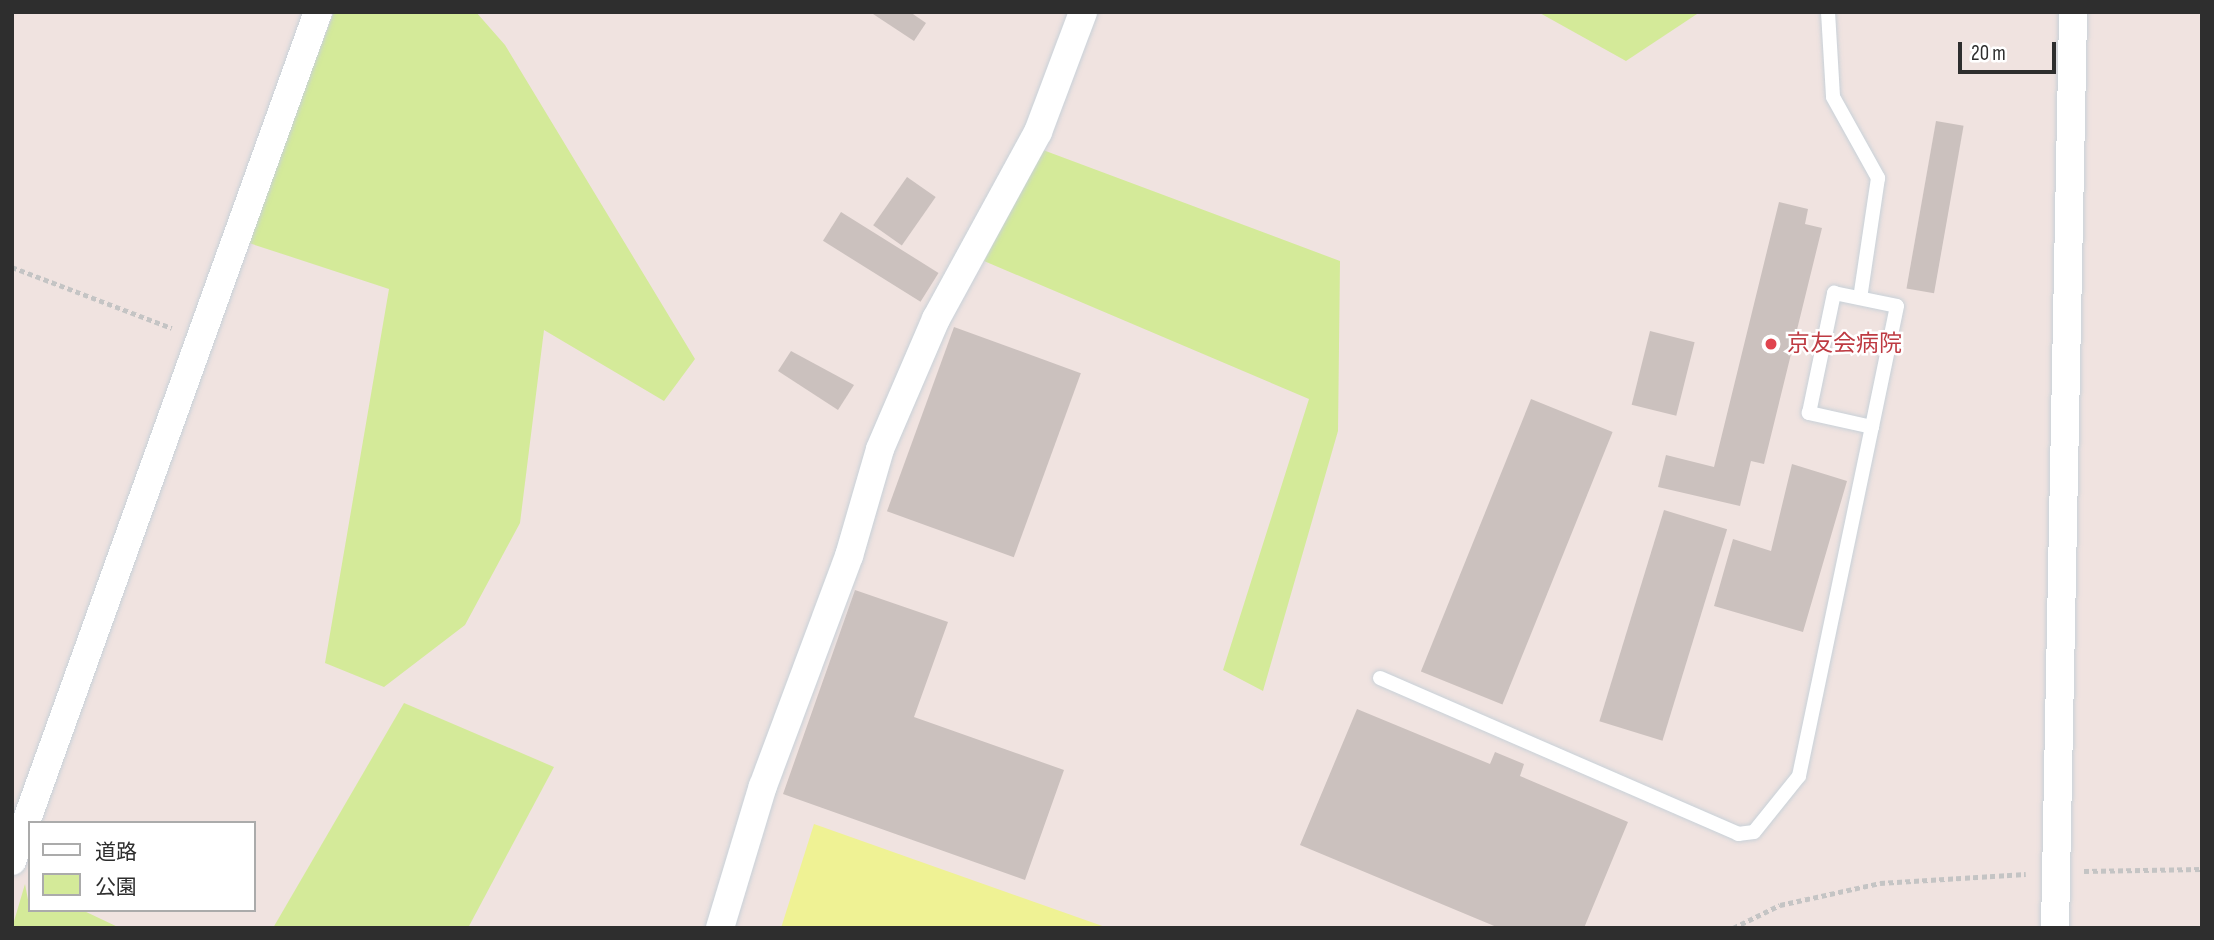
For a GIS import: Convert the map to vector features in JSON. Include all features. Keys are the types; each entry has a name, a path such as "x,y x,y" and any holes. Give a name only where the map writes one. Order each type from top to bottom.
{"street":[{"path":"12,861 318,12"},
{"path":"720,928 763,786 849,556 880,449 936,319 1038,132 1083,12"},
{"path":"2055,928 2073,12"}],"lane":[{"path":"1828,12 1833,97 1878,178 1860,298"},
{"path":"1380,678 1738,834 1754,832 1799,776 1872,426 1897,306 1834,293 1809,413 1872,426"}],"path":[{"path":"12,267 199,338"},
{"path":"1733,928 1780,905 1880,883 2056,872 2202,869"}],"green space":[{"path":"334,12 476,12 505,45 695,359 664,401 544,330 520,523 465,625 384,687 325,663 389,289 246,242"},
{"path":"1538,12 1700,12 1626,61"},
{"path":"1043,150 1340,261 1338,431 1263,691 1223,670 1309,399 984,261"},
{"path":"404,703 554,767 468,928 273,928"},
{"path":"814,824 1108,928 781,928"},
{"path":"25,884 28,912 86,912 120,928 12,928"}],"building":[{"path":"870,12 910,12 926,23 914,41"},
{"path":"1936,121 1964,126 1934,293 1906,288"},
{"path":"907,177 936,197 902,245 873,225"},
{"path":"1779,202 1808,209 1805,224 1822,228 1764,464 1751,461 1740,506 1658,487 1666,455 1714,467"},
{"path":"841,212 939,273 921,302 823,241"},
{"path":"954,327 1081,373 1014,557 887,511"},
{"path":"1650,331 1695,342 1676,416 1632,405"},
{"path":"791,351 854,385 838,410 778,371"},
{"path":"1531,399 1613,432 1502,705 1421,672"},
{"path":"1792,464 1847,481 1803,632 1714,606 1733,539 1771,551"},
{"path":"1664,510 1727,529 1663,741 1599,721"},
{"path":"855,590 948,622 914,717 1064,770 1025,880 783,794"},
{"path":"1357,709 1490,764 1495,752 1524,764 1520,776 1628,822 1584,928 1499,928 1300,845"}],"place":[{"name":"京友会病院","path":"1771,344"}]}
